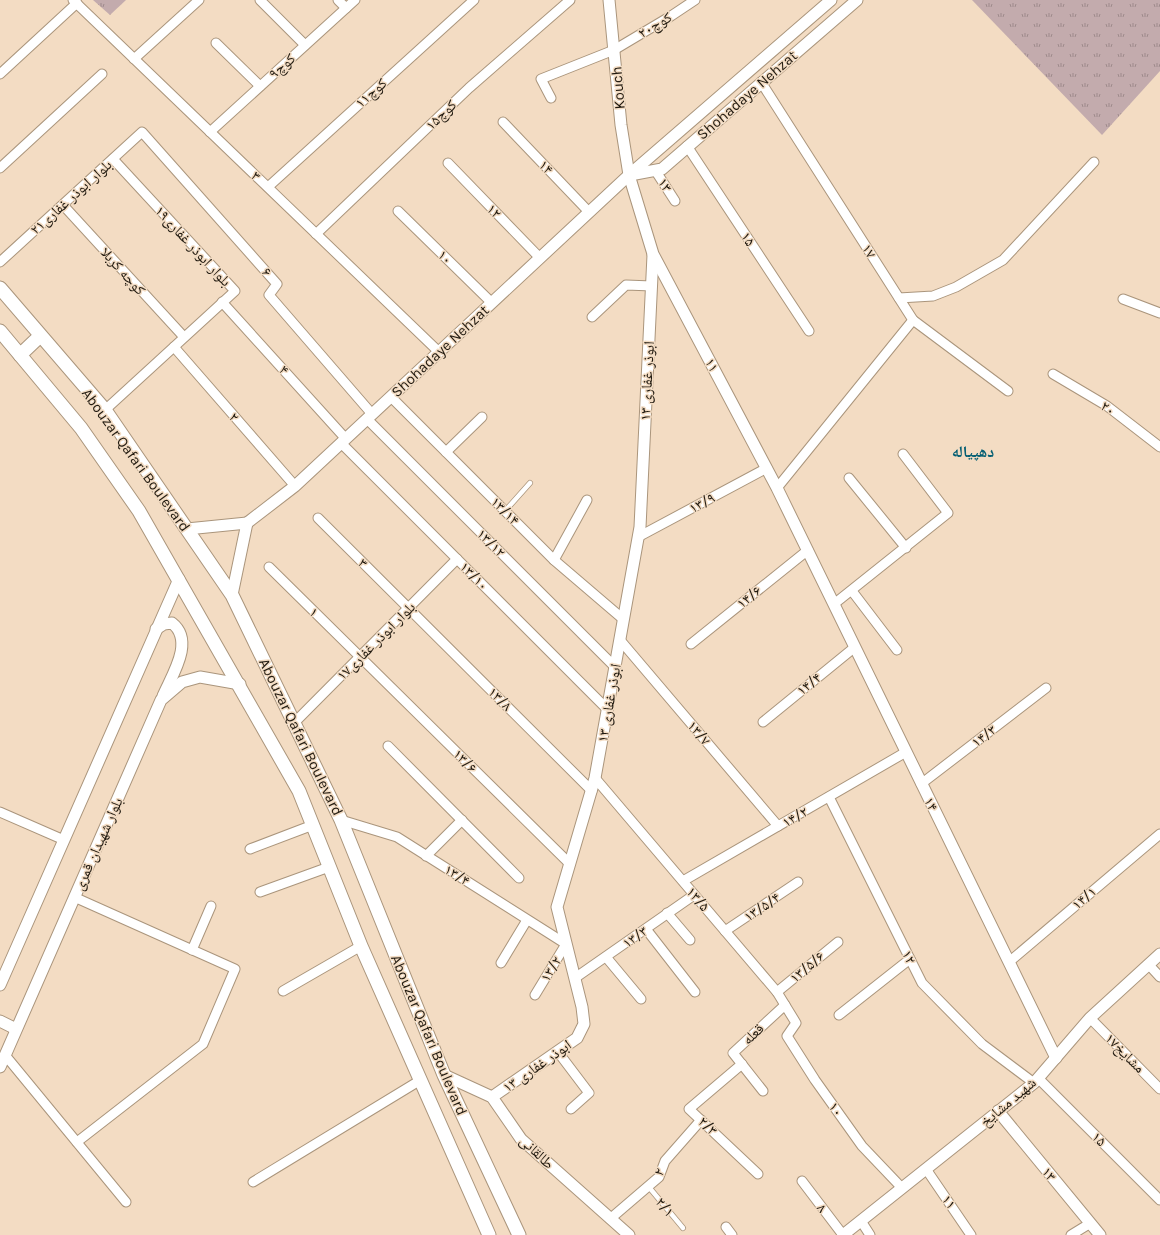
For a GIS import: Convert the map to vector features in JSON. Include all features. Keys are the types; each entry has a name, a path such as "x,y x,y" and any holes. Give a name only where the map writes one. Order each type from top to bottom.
{"main road":[{"name":"Abouzar Qafari Boulevard","path":"0,288 105,410 232,595 341,820 444,1075 519,1235"},
{"name":"Abouzar Qafari Boulevard","path":"0,331 85,435 139,511 240,684 299,791 361,946 419,1081 489,1235"},
{"path":"20,355 40,336"}],"street":[{"path":"134,59 199,0"},
{"path":"260,0 306,45"},
{"path":"338,0 346,8"},
{"name":"۹کوچ","path":"210,132 355,0"},
{"name":"۱۱کوچ","path":"268,187 474,0"},
{"name":"۱۵کوچ","path":"316,234 469,88 570,0"},
{"name":"Kouch","path":"609,0 621,125 629,176"},
{"name":"۲۰کوچ","path":"551,98 541,78 614,50 695,0"},
{"name":"Shohadaye Nehzat","path":"247,523 295,486 589,212 831,0"},
{"name":"Shohadaye Nehzat","path":"629,176 662,169 857,0"},
{"path":"0,74 75,2"},
{"name":"۳","path":"75,2 439,352"},
{"path":"216,43 260,86"},
{"path":"0,168 102,74"},
{"name":"۱۷","path":"761,82 913,320 1008,391"},
{"name":"۱۴","path":"503,122 589,212"},
{"name":"۲۱بلوار ابوذر غفاری","path":"0,262 142,132"},
{"name":"۶","path":"142,132 278,284 269,295 370,417"},
{"name":"۱۵","path":"687,146 809,331"},
{"name":"بلوار ابوذر غفاری۱۹","path":"105,410 235,291 113,159"},
{"path":"898,298 933,296 956,287 1003,260 1094,162"},
{"name":"۱۲","path":"448,163 540,258"},
{"name":"۱۳","path":"655,170 675,201"},
{"name":"۱۱","path":"629,176 653,254 767,468 808,550"},
{"name":"کوچه کربلا","path":"63,205 184,337"},
{"name":"۱۰","path":"398,212 492,303"},
{"name":"۱۳ ابوذر غفاری","path":"492,1097 577,1038 584,1024 582,1006 557,907 595,778 638,537 653,254"},
{"path":"592,317 626,285 652,286"},
{"path":"1123,299 1160,313"},
{"name":"۴","path":"222,302 344,441"},
{"path":"777,488 913,320"},
{"name":"۲","path":"174,347 295,486"},
{"name":"۲۰","path":"1053,374 1107,406 1160,447"},
{"name":"۱۳/۱۴","path":"391,397 554,560 623,620"},
{"name":"۱۳/۱۲","path":"370,417 615,667"},
{"path":"446,452 482,417"},
{"name":"۱۳/۱۰","path":"344,441 457,559 608,709"},
{"path":"834,604 948,513 903,454"},
{"name":"۱۳/۹","path":"638,537 767,468"},
{"path":"849,478 906,548"},
{"path":"554,560 587,500"},
{"name":"۳","path":"318,518 408,608"},
{"path":"187,529 247,523 232,595"},
{"name":"۱۴","path":"808,550 1056,1058"},
{"name":"۱۴/۶","path":"690,644 808,550"},
{"name":"بلوار ابوذر غفاری۱۷","path":"294,723 457,559"},
{"name":"۱","path":"269,567 360,657"},
{"path":"0,985 179,579"},
{"path":"852,591 897,650"},
{"name":"۱۳/۸","path":"408,608 592,791"},
{"path":"156,629 164,624 172,623 178,628 181,637 181,655 161,700"},
{"name":"۱۳/۷","path":"620,640 778,826"},
{"name":"۱۴/۴","path":"763,722 855,647"},
{"name":"۱۳/۶","path":"360,657 570,864"},
{"name":"بلوار شهیدان قمری","path":"0,1066 161,700 182,682 200,677 240,684"},
{"name":"۱۴/۳","path":"921,784 1046,688"},
{"path":"388,746 519,878"},
{"name":"۱۴/۲","path":"683,881 906,752"},
{"name":"۱۳/۵","path":"595,778 777,992 796,1023"},
{"name":"۱۲","path":"830,797 922,983 982,1044 1036,1081"},
{"path":"0,812 64,840"},
{"name":"۱۳/۴","path":"341,820 397,837 566,944"},
{"path":"426,856 462,820"},
{"path":"250,849 312,824"},
{"name":"۱۴/۱","path":"1009,962 1160,834"},
{"path":"260,892 329,867"},
{"name":"۱۳/۵/۴","path":"725,931 798,882"},
{"name":"۱۳/۳","path":"575,978 668,914 694,894"},
{"path":"74,897 235,969 203,1044 77,1142"},
{"path":"192,950 211,906"},
{"path":"668,914 690,940"},
{"path":"501,963 527,920"},
{"path":"646,929 695,992"},
{"name":"۱۳/۵/۶","path":"777,992 838,942"},
{"name":"۱۳/۲","path":"535,995 566,944"},
{"path":"283,990 361,946"},
{"name":"شهید مشایخ","path":"843,1235 1036,1081 1090,1018 1160,954"},
{"path":"606,957 641,999"},
{"path":"838,1015 910,959"},
{"path":"1149,965 1160,977"},
{"name":"قعله","path":"742,1064 733,1053 785,1005"},
{"name":"۱۷مشایخ","path":"1090,1018 1160,1088"},
{"path":"0,1021 16,1029"},
{"name":"۱۰","path":"796,1023 787,1036 815,1080 862,1146 902,1188"},
{"path":"558,1052 589,1093 571,1109"},
{"path":"5,1055 126,1202"},
{"path":"742,1064 763,1091"},
{"name":"۲/۳","path":"742,1064 689,1109 758,1174"},
{"path":"444,1075 492,1097"},
{"path":"253,1182 419,1081"},
{"name":"۱۵","path":"1036,1081 1160,1200"},
{"name":"طالقانی","path":"492,1097 521,1139 629,1235"},
{"name":"۱۳","path":"998,1111 1089,1224 1100,1235"},
{"name":"۲","path":"610,1219 659,1177 665,1161 701,1120"},
{"name":"۱۱","path":"926,1169 972,1235"},
{"name":"۸","path":"802,1181 843,1235"},
{"path":"861,1221 870,1235"},
{"path":"1071,1235 1089,1224"},
{"path":"726,1227 732,1235"}],"lane":[{"path":"505,511 530,483"},
{"name":"۲/۱","path":"648,1186 682,1228"}],"green space":[{"path":"93,0 126,0 110,15"},
{"path":"972,0 1160,0 1160,71 1102,135"}],"district":[{"name":"دهپیاله","path":"973,451"}]}
